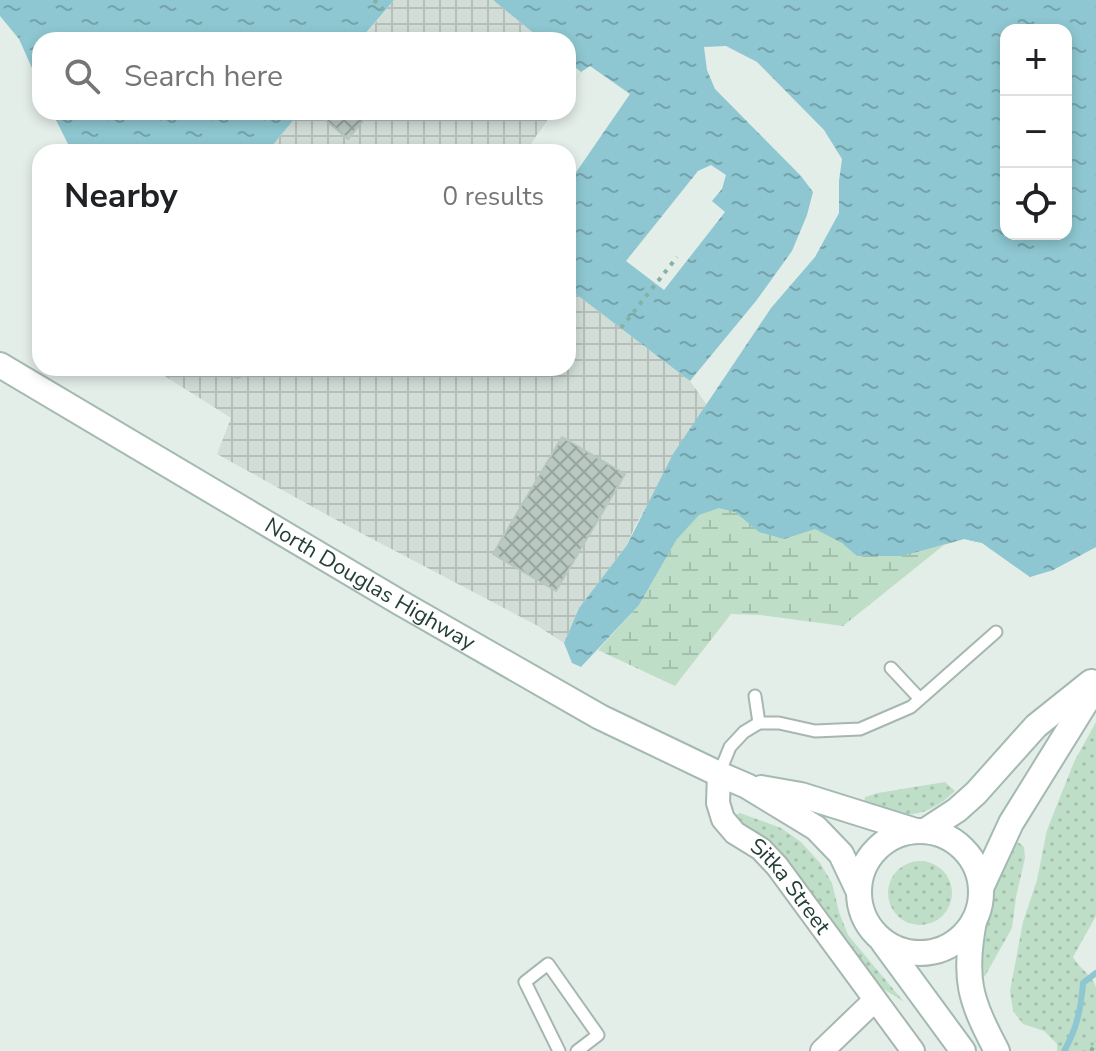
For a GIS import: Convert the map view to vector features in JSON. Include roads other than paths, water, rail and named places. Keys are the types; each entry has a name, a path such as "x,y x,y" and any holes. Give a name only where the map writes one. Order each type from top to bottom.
{"main road":[{"name":"North Douglas Highway","path":"0,365 412,610 600,717 747,786"},
{"path":"963,1051 868,924 861,908 859,892 862,874 870,857 883,844 898,835 920,831 957,810 1036,726 1096,678"},
{"path":"981,888 1011,823 1096,686"},
{"path":"747,786 801,795 942,835 957,843 978,871 980,905 970,941 970,988 980,1020 997,1051"},
{"path":"747,786 816,828 831,842 841,854 859,892"},
{"path":"879,937 894,947 912,953 930,952 948,946 963,936 974,921"}],"street":[{"name":"Sitka Street","path":"719,774 718,803 723,819 735,833 761,849 777,866 913,1051"},
{"path":"822,1051 875,1000"}],"lane":[{"path":"719,774 730,747 744,732 759,723 779,723 815,731 860,729 911,707 996,632"},
{"path":"891,668 920,699"},
{"path":"755,696 759,723"},
{"path":"559,1051 525,982 548,964 598,1035 577,1051"}],"water":[{"path":"0,0 394,0 367,32 32,32 32,68 19,39 0,16"},
{"path":"493,0 1096,0 1096,547 1053,570 1030,577 982,543 964,539 902,556 857,556 842,543 815,529 784,539 759,532 735,512 719,508 699,515 677,539 639,605 581,667 572,663 564,643 579,608 627,545 673,454 771,308 815,257 839,213 842,159 824,130 757,62 726,46 704,47 707,70 715,89 813,192 792,251 756,301 690,381 576,294 576,144 531,144 547,120 576,120 576,79 581,72 576,68 576,32 532,32"},
{"path":"56,120 293,120 274,144 68,144"}],"waterway":[{"path":"1064,1051 1078,1018 1083,983 1096,973"}]}
